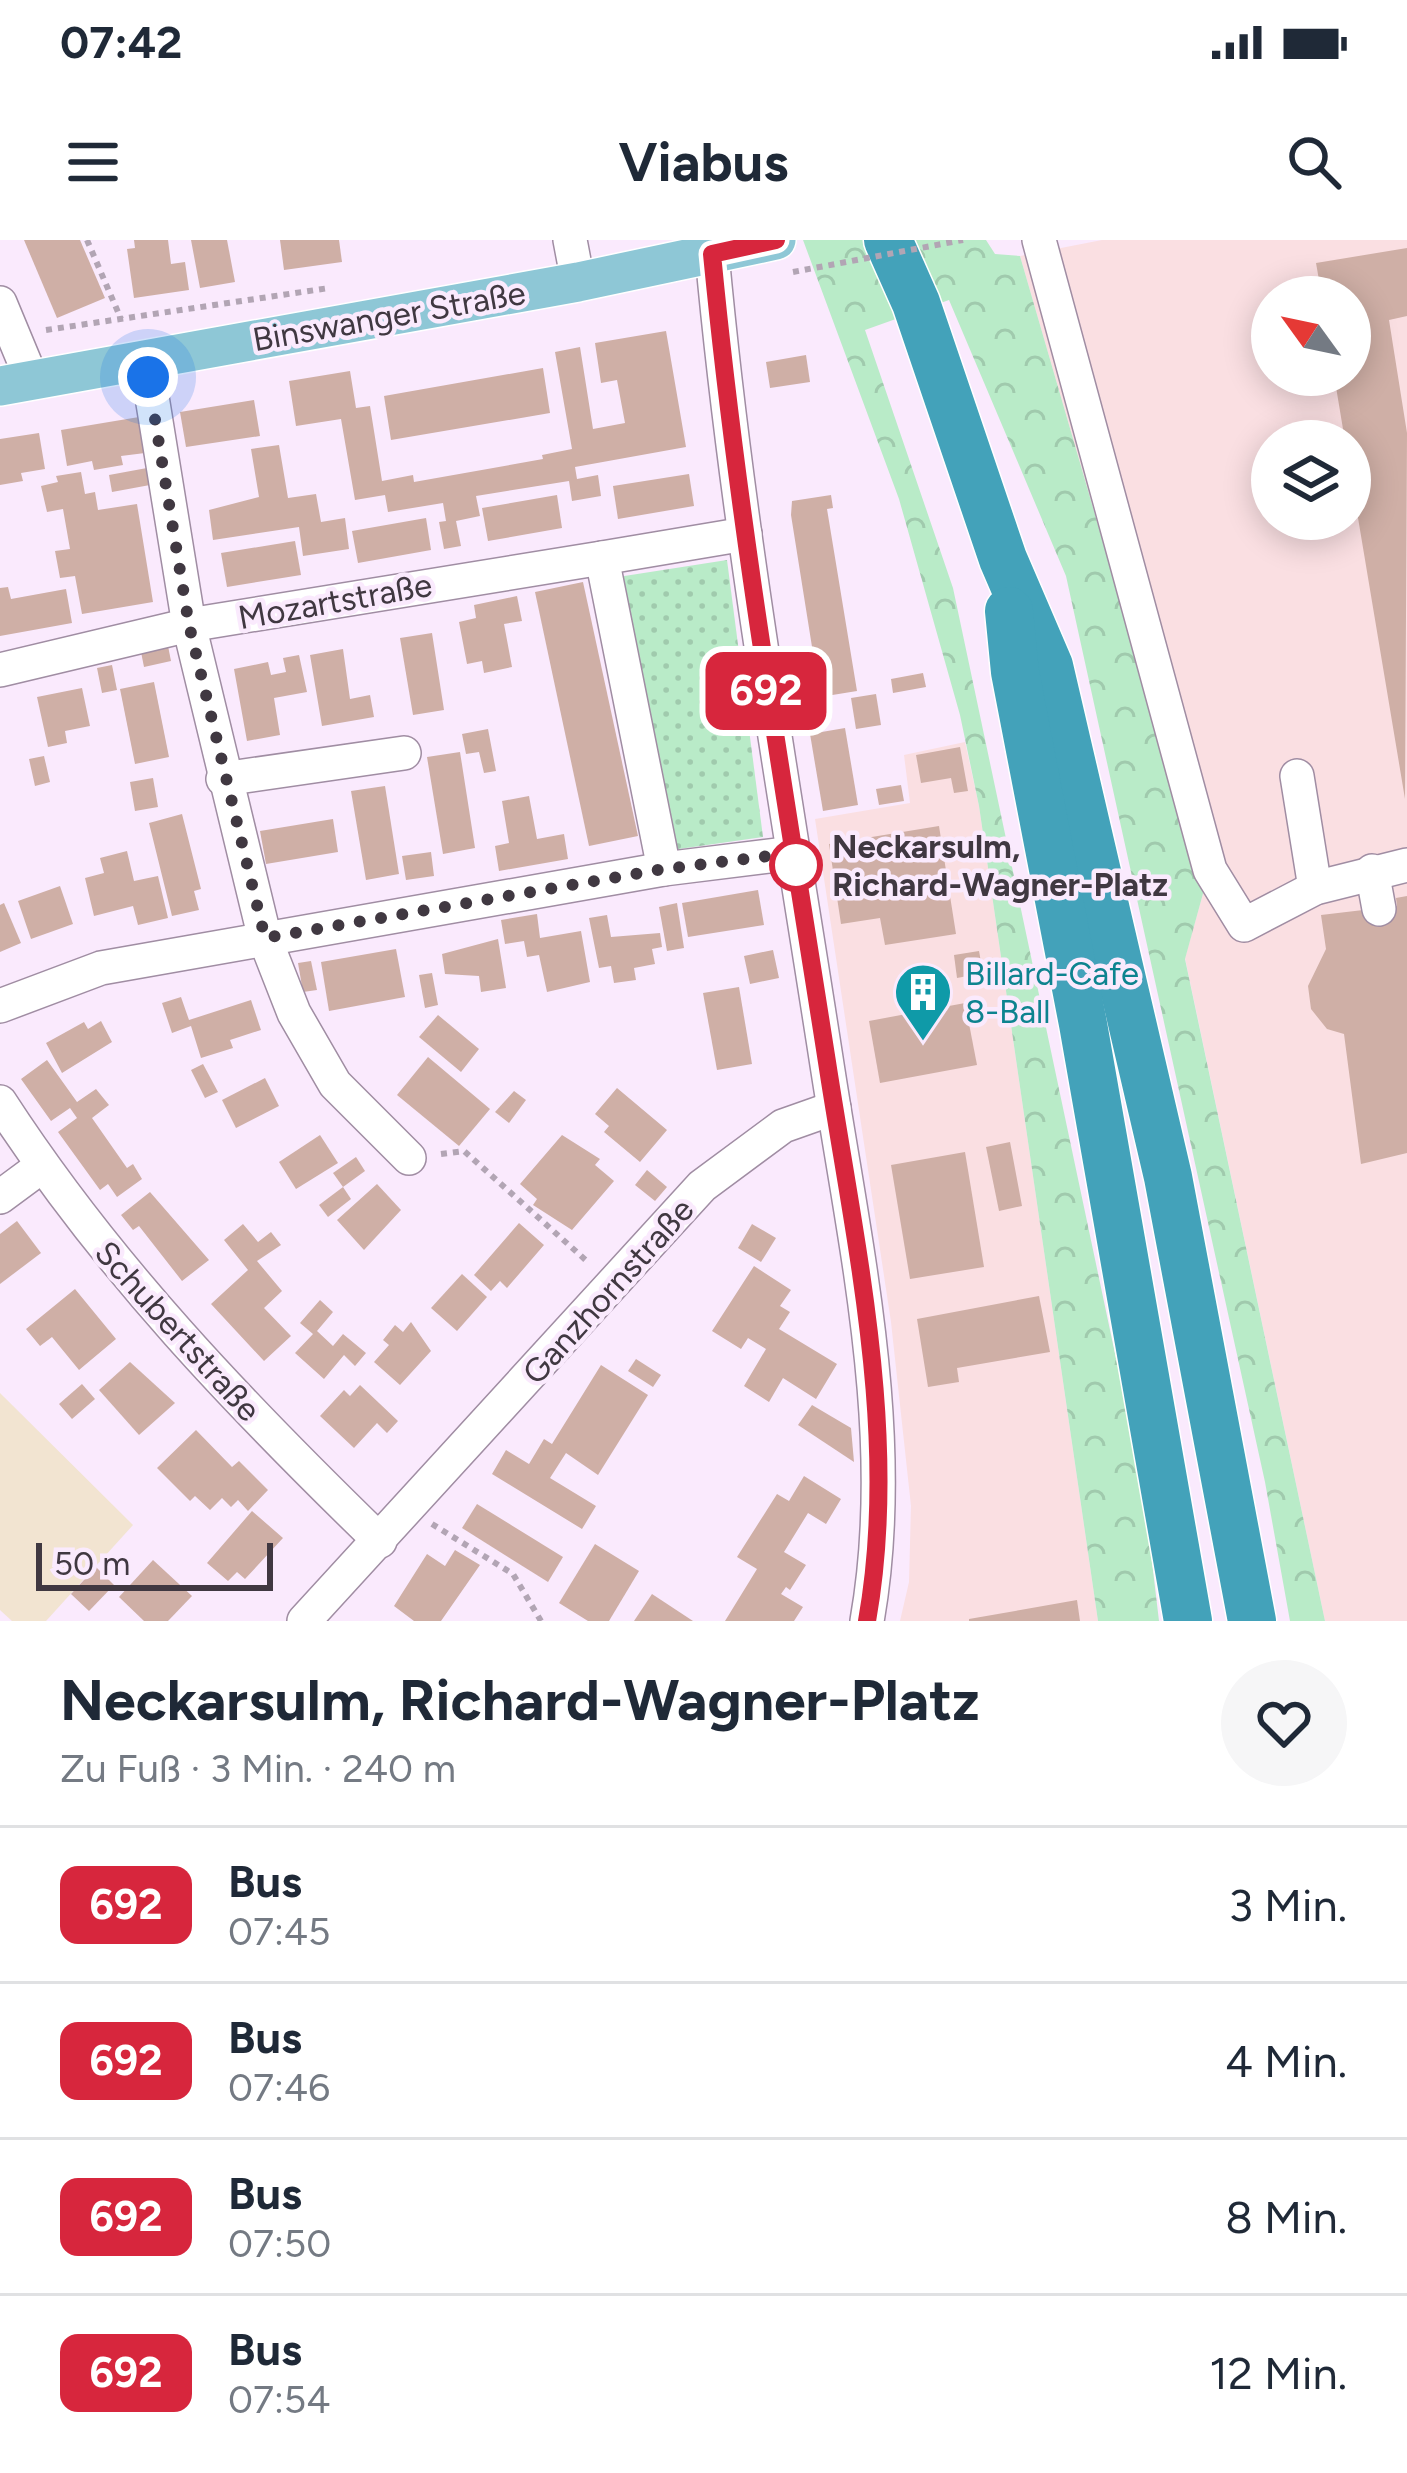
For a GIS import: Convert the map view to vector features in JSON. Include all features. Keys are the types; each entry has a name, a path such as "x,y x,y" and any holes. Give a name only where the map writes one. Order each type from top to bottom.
{"highway":[{"path":"888,240 916,303 1004,559 1049,667 1135,1028 1252,1621"},
{"path":"1004,559 1015,672 1188,1621"}],"main road":[{"name":"Binswanger Straße","path":"16,383 712,254 784,256"}],"street":[{"path":"570,240 578,282"},
{"path":"1039,240 1210,870 1244,926 1315,888 1407,866"},
{"path":"712,254 775,759 834,1108 880,1456 881,1505 867,1621"},
{"path":"0,303 14,335 16,383"},
{"path":"146,360 189,625 265,938 294,1012 335,1084 409,1158"},
{"name":"Mozartstraße","path":"0,670 189,625 746,534"},
{"path":"602,558 664,869"},
{"path":"223,778 404,754"},
{"path":"1297,776 1315,888"},
{"path":"0,1006 101,968 664,869 794,853"},
{"path":"1372,871 1379,909"},
{"name":"Schubertstraße","path":"0,1102 42,1166 158,1315 380,1541"},
{"name":"Ganzhornstraße","path":"304,1621 702,1186 739,1154 783,1126 834,1108"},
{"path":"0,1197 42,1166"}],"path":[{"path":"87,240 121,319"},
{"path":"784,256 963,240"},
{"path":"14,335 342,286"},
{"path":"409,1158 464,1151 614,1286"},
{"path":"408,1510 513,1574 541,1621"}],"shaded area":[{"path":"1102,240 1407,240 1407,1621 1325,1621 1185,958 1204,890 1020,256"},
{"path":"965,742 979,806 1098,1621 900,1621 909,1582 911,1506 891,1322 815,819 910,803 904,755"},
{"path":"0,1393 133,1525 46,1621 12,1621 0,1610"}],"green space":[{"path":"803,240 986,240 995,254 1020,256 1204,890 1185,959 1325,1621 1290,1621 1265,1482 1066,576 949,300 865,330 953,588 1143,1486 1159,1621 1098,1621 979,806 960,715 899,499"},
{"path":"727,560 763,837 672,850 618,577"}],"building":[{"path":"24,240 80,240 105,298 57,318"},
{"path":"134,240 168,240 171,264 185,262 189,290 134,298 127,249 135,248"},
{"path":"191,240 227,240 235,282 200,288"},
{"path":"280,240 339,240 342,262 284,270"},
{"path":"1407,248 1407,316 1389,320 1407,433 1405,799 1362,540 1371,540 1371,420 1342,420 1338,396 1371,396 1371,276 1318,276 1316,263"},
{"path":"666,331 686,447 575,467 577,479 598,475 601,496 572,501 569,481 476,496 480,516 456,521 461,546 444,549 439,522 446,521 443,503 388,512 385,495 355,500 341,419 296,426 289,381 350,371 356,408 370,406 382,481 413,475 414,482 543,459 542,455 572,449 555,352 580,347 593,429 625,423 617,380 601,383 595,343"},
{"path":"806,355 810,382 770,388 766,362"},
{"path":"543,368 550,413 391,440 384,396"},
{"path":"254,400 260,436 186,447 180,412"},
{"path":"139,417 145,453 121,456 123,465 94,470 92,461 67,466 61,430"},
{"path":"39,433 45,469 21,473 23,481 0,485 0,439"},
{"path":"279,445 288,498 316,494 321,522 345,518 349,549 303,556 299,527 213,540 209,510 259,497 251,449"},
{"path":"147,468 150,485 112,492 109,475"},
{"path":"81,472 85,494 95,492 98,510 137,504 153,602 82,614 75,576 60,578 55,551 70,549 63,509 47,512 41,486 58,482 56,476"},
{"path":"689,474 694,506 618,519 613,486"},
{"path":"557,495 562,528 488,541 482,508"},
{"path":"831,495 833,508 827,509 857,691 820,697 791,515 792,501"},
{"path":"426,518 431,550 358,563 352,531"},
{"path":"295,541 301,575 227,587 221,553"},
{"path":"583,582 638,836 589,846 535,592"},
{"path":"8,587 11,599 66,589 72,623 0,636 0,588"},
{"path":"517,596 522,621 504,624 512,667 484,673 482,661 467,664 459,622 476,618 474,605"},
{"path":"432,633 444,710 413,715 400,638"},
{"path":"168,646 171,661 144,667 141,652"},
{"path":"343,649 350,699 370,695 374,717 322,726 310,655"},
{"path":"299,655 307,692 274,698 280,735 247,741 234,669 268,662 271,675 286,672 283,658"},
{"path":"112,665 117,690 102,693 97,668"},
{"path":"923,673 926,687 893,693 891,679"},
{"path":"154,682 169,757 135,764 120,689"},
{"path":"82,688 90,726 65,731 67,743 48,747 37,697"},
{"path":"876,694 881,725 856,729 851,698"},
{"path":"845,728 858,805 823,811 810,734"},
{"path":"488,729 496,771 484,773 479,752 466,754 462,734"},
{"path":"960,747 968,791 954,793 951,778 921,783 916,755"},
{"path":"460,752 475,848 443,854 427,757"},
{"path":"44,756 50,782 35,786 29,759"},
{"path":"153,778 158,807 135,811 130,782"},
{"path":"901,785 904,801 879,805 876,789"},
{"path":"385,786 399,874 366,880 351,791"},
{"path":"529,796 537,839 564,834 568,859 499,871 495,846 509,843 502,801"},
{"path":"182,814 201,889 194,891 199,910 172,916 149,823"},
{"path":"333,819 338,852 266,864 260,831"},
{"path":"939,826 956,934 885,945 880,918 841,924 829,844"},
{"path":"127,851 134,881 158,876 168,918 138,925 133,906 94,916 85,878 104,873 100,858"},
{"path":"431,852 434,876 406,880 402,856"},
{"path":"60,886 73,924 31,939 18,901"},
{"path":"758,890 764,925 688,937 682,903"},
{"path":"1407,896 1407,1153 1361,1164 1344,1034 1327,1029 1311,1009 1308,986 1326,949 1321,915 1397,906 1396,898"},
{"path":"4,903 21,943 0,952 0,905"},
{"path":"677,903 684,948 667,951 659,907"},
{"path":"537,914 540,938 581,931 590,982 547,992 539,955 527,957 524,941 505,944 501,920"},
{"path":"607,915 611,937 660,933 662,947 652,949 655,964 634,968 636,980 614,983 611,966 599,968 589,918"},
{"path":"498,939 506,988 481,992 479,976 445,974 442,954"},
{"path":"396,949 405,997 329,1011 321,962"},
{"path":"773,950 779,978 750,984 744,956"},
{"path":"979,951 983,973 957,978 954,955"},
{"path":"311,961 317,990 303,992 298,963"},
{"path":"432,973 438,1005 425,1008 419,975"},
{"path":"739,987 752,1064 717,1070 703,993"},
{"path":"181,997 189,1020 251,1000 261,1030 230,1040 233,1048 201,1058 191,1026 172,1033 162,1003"},
{"name":"Billard-Cafe 8-Ball","path":"965,1003 977,1065 880,1083 869,1021"},
{"path":"438,1015 479,1049 461,1072 419,1037"},
{"path":"101,1021 112,1042 62,1073 46,1043 84,1022 88,1029"},
{"path":"428,1057 490,1109 459,1146 397,1095"},
{"path":"47,1060 77,1102 96,1089 109,1105 92,1118 127,1168 133,1164 142,1179 117,1197 108,1184 100,1190 58,1132 77,1118 70,1108 51,1121 21,1079"},
{"path":"203,1064 218,1092 205,1098 191,1070"},
{"path":"265,1078 279,1106 236,1128 222,1100"},
{"path":"617,1088 667,1130 640,1162 604,1132 609,1126 595,1114"},
{"path":"514,1091 526,1100 509,1123 495,1112"},
{"path":"320,1135 338,1163 296,1189 279,1162"},
{"path":"562,1135 600,1159 595,1165 614,1181 572,1230 533,1205 537,1199 520,1184"},
{"path":"1010,1142 1022,1206 999,1211 986,1147"},
{"path":"965,1152 984,1267 910,1279 891,1165"},
{"path":"356,1157 365,1171 343,1187 333,1173"},
{"path":"647,1170 667,1187 655,1201 635,1185"},
{"path":"377,1184 401,1210 364,1250 337,1220"},
{"path":"343,1187 351,1199 328,1217 319,1205"},
{"path":"150,1192 209,1260 182,1281 139,1226 133,1230 121,1215"},
{"path":"17,1221 41,1253 0,1284 0,1234"},
{"path":"519,1223 544,1245 507,1288 500,1281 491,1291 474,1275"},
{"path":"243,1224 258,1242 271,1232 281,1245 257,1261 282,1291 264,1308 291,1336 264,1361 211,1304 248,1270 224,1240"},
{"path":"752,1224 776,1238 761,1262 738,1248"},
{"path":"754,1266 791,1290 780,1306 790,1312 779,1329 837,1364 816,1399 783,1378 769,1402 744,1386 766,1349 748,1338 741,1349 712,1331"},
{"path":"462,1274 487,1297 457,1331 431,1308"},
{"path":"75,1289 116,1339 79,1370 52,1337 40,1346 26,1329"},
{"path":"1039,1296 1050,1352 957,1368 959,1382 928,1387 917,1319"},
{"path":"320,1300 333,1312 317,1331 333,1346 343,1334 366,1353 355,1366 344,1355 324,1379 295,1353 313,1334 300,1323"},
{"path":"411,1322 431,1351 400,1385 374,1362 389,1345 383,1340 395,1325 403,1332"},
{"path":"636,1359 661,1375 653,1387 628,1371"},
{"path":"130,1362 175,1403 139,1435 99,1390"},
{"path":"601,1365 648,1395 598,1475 566,1453 550,1478 596,1506 582,1529 492,1474 506,1450 529,1464 544,1439 552,1444"},
{"path":"82,1384 95,1399 72,1419 59,1404"},
{"path":"360,1385 398,1421 387,1433 377,1423 354,1448 320,1416 344,1390 350,1396"},
{"path":"812,1405 851,1428 854,1462 798,1425"},
{"path":"196,1430 232,1467 239,1461 268,1490 248,1511 238,1500 231,1507 222,1498 210,1510 195,1496 190,1501 157,1468"},
{"path":"804,1476 841,1499 826,1524 808,1513 784,1552 806,1565 790,1590 786,1587 781,1594 803,1607 794,1621 725,1621 757,1569 737,1557 777,1494 789,1501"},
{"path":"477,1504 563,1557 548,1582 462,1528"},
{"path":"252,1511 283,1538 245,1579 237,1572 228,1581 207,1563"},
{"path":"595,1544 639,1571 609,1621 588,1621 559,1603"},
{"path":"455,1550 480,1565 441,1621 414,1621 394,1606 427,1554 445,1566"},
{"path":"153,1560 192,1596 168,1621 144,1621 119,1597"},
{"path":"96,1567 114,1585 89,1611 71,1594"},
{"path":"652,1594 693,1621 634,1621"},
{"path":"1077,1600 1080,1621 969,1621 969,1619"}],"bus line":[{"name":"692","path":"776,240 712,254 775,759 828,1068 872,1385 881,1505 867,1621"}],"place":[{"name":"Neckarsulm, Richard-Wagner-Platz","path":"796,865"},
{"name":"Billard-Cafe 8-Ball","path":"923,1043"}],"route":[{"path":"148,377 189,625 265,938 664,869 794,853 796,865"}]}
